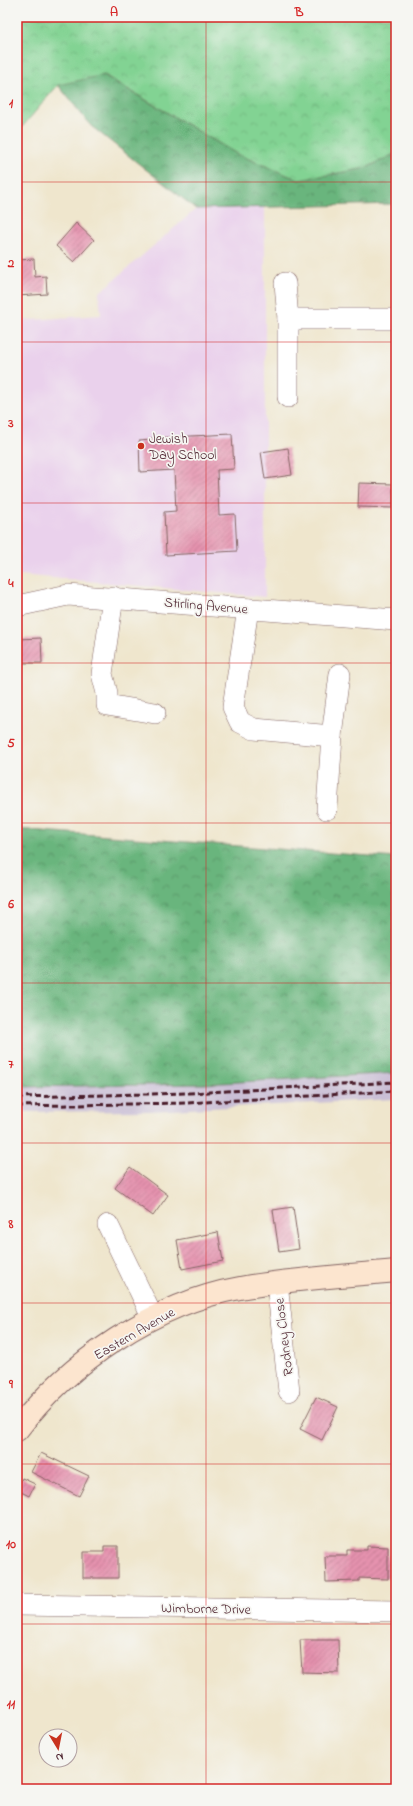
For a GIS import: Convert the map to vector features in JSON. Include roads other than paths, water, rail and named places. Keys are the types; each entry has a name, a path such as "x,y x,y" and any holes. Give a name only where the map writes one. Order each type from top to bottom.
{"street":[{"path":"285,283 288,319 288,397"},
{"path":"288,319 396,319"},
{"name":"Stirling Avenue","path":"17,606 68,595 113,597 396,620"},
{"path":"113,597 102,674 107,693 107,705 155,713"},
{"path":"248,609 233,707 240,722 254,729 332,736"},
{"path":"327,809 332,736 340,674"},
{"path":"108,1225 153,1318"},
{"name":"Eastern Avenue","path":"17,1430 34,1407 58,1383 110,1344 153,1318 209,1296 239,1288 396,1271"},
{"name":"Rodney Close","path":"277,1283 289,1391"},
{"name":"Wimborne Drive","path":"17,1605 396,1611"}],"railway":[{"path":"17,1097 190,1093 396,1082"},
{"path":"17,1106 187,1103 396,1091"}],"place":[{"name":"Jewish Day School","path":"141,446"}]}
